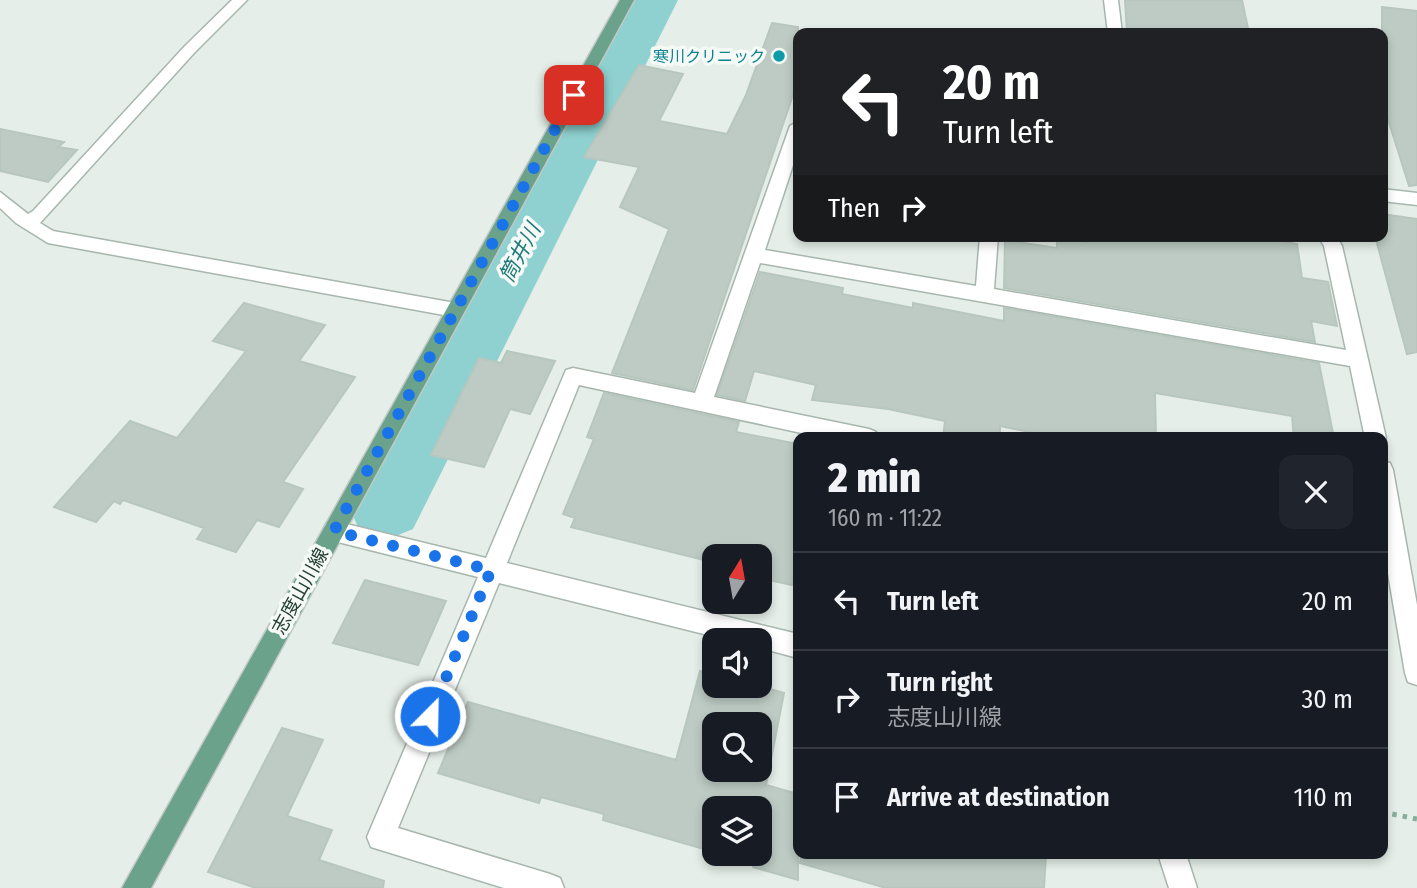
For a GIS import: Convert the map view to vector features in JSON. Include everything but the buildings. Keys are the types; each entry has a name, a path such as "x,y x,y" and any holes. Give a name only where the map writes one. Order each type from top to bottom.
{"main road":[{"name":"志度山川線","path":"136,888 627,0"}],"street":[{"path":"29,222 39,215 190,49 240,0"},
{"path":"1111,0 1114,28"},
{"path":"702,403 793,141"},
{"path":"1388,196 1417,199"},
{"path":"0,198 22,219 48,237 455,310"},
{"path":"984,295 988,242"},
{"path":"1331,242 1361,360 1375,432"},
{"path":"754,256 1361,360"},
{"path":"550,888 381,837 573,376 840,432"},
{"path":"1388,505 1417,673"},
{"path":"334,531 793,645"},
{"path":"1174,859 1183,888"}],"path":[{"path":"1388,813 1417,819"}],"waterway":[{"name":"筒井川","path":"386,505 654,0"}],"place":[{"name":"寒川クリニック","path":"779,56"}],"route":[{"path":"430,716 491,570 334,531 574,95"}]}
